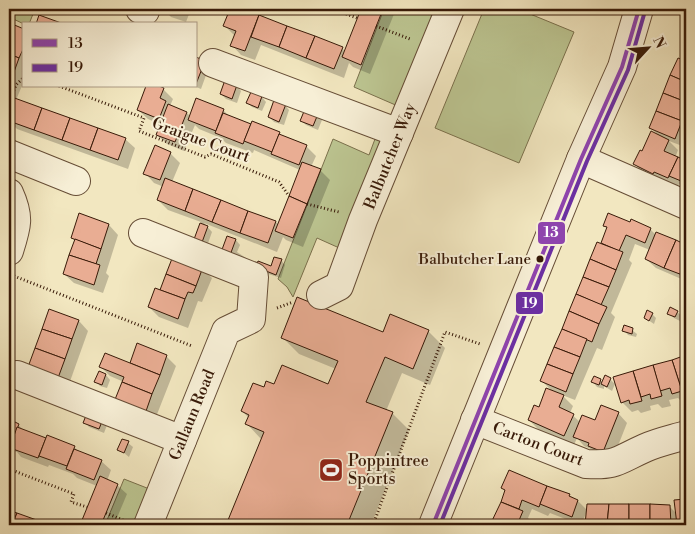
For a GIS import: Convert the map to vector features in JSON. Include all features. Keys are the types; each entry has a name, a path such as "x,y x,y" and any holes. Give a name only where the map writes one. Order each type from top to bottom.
{"street":[{"name":"Balbutcher Way","path":"321,295 339,286 399,132 450,9"},
{"path":"433,525 581,160 622,67 639,9"},
{"path":"213,63 399,132"},
{"path":"9,154 76,181"},
{"path":"581,160 686,205"},
{"path":"9,193 17,211 16,230 9,251"},
{"name":"Gallaun Road","path":"138,524 182,440 226,331 251,319 254,277 144,233"},
{"path":"17,375 182,440"},
{"name":"Carton Court","path":"475,420 586,464 604,465 619,462 646,448 686,435"}],"path":[{"path":"333,9 357,18"},
{"path":"582,14 583,9"},
{"path":"376,26 434,49"},
{"path":"10,97 16,85 22,79"},
{"name":"Graigue Court","path":"65,88 144,118 139,131 205,157 210,154 278,182 289,196"},
{"path":"307,204 364,220"},
{"path":"9,274 216,356"},
{"path":"373,525 445,332 483,345"},
{"path":"9,469 74,494 71,502 87,507"},
{"path":"106,513 138,524"}],"green space":[{"path":"9,9 35,9 30,22 22,23 9,17"},
{"path":"384,9 449,9 407,110 354,87"},
{"path":"484,9 518,9 574,32 519,163 435,128"},
{"path":"333,139 369,155 375,139 389,145 346,251 317,238 293,297 287,287 278,279"},
{"path":"124,479 152,490 139,525 105,525"}],"building":[{"path":"230,9 244,9 259,15 245,51 230,46 236,31 223,26"},
{"path":"361,9 383,9 361,65 342,57"},
{"path":"39,15 58,22 37,22"},
{"path":"259,15 287,26 279,47 251,37"},
{"path":"12,24 22,28 22,51 19,58 9,54 9,32"},
{"path":"287,26 315,36 306,58 279,47"},
{"path":"315,36 343,47 334,69 306,58"},
{"path":"9,54 19,58 9,86"},
{"path":"198,58 205,61 198,79"},
{"path":"678,58 686,61 686,82 670,75"},
{"path":"670,75 686,82 686,102 663,93"},
{"path":"225,80 237,85 232,99 220,94"},
{"path":"145,88 164,88 160,98 166,101 159,119 137,110"},
{"path":"251,92 262,96 258,108 246,103"},
{"path":"663,93 686,102 686,110 682,121 656,111"},
{"path":"9,96 42,108 34,130 9,121"},
{"path":"196,98 224,109 216,131 188,120"},
{"path":"274,100 286,104 279,122 268,117"},
{"path":"168,104 187,112 175,142 156,135"},
{"path":"42,108 70,118 62,140 34,130"},
{"path":"305,109 318,114 313,126 300,121"},
{"path":"656,111 682,121 675,139 649,128"},
{"path":"223,113 251,124 243,144 215,133"},
{"path":"70,118 98,128 90,150 62,140"},
{"path":"252,121 280,132 272,152 244,141"},
{"path":"98,128 126,138 118,160 90,150"},
{"path":"651,131 669,140 664,151 678,157 668,178 654,172 653,174 633,164 640,150 642,151"},
{"path":"279,134 307,145 299,165 271,154"},
{"path":"155,145 171,152 160,180 143,174"},
{"path":"678,157 686,161 686,183 669,176"},
{"path":"302,162 321,169 307,204 289,196"},
{"path":"165,178 193,189 185,211 157,200"},
{"path":"193,189 221,200 212,222 185,211"},
{"path":"289,196 307,204 293,238 275,231"},
{"path":"221,200 248,211 240,233 212,222"},
{"path":"248,211 276,221 268,243 240,233"},
{"path":"79,213 109,224 101,249 71,238"},
{"path":"608,213 630,222 631,219 651,228 645,243 626,235 619,251 601,243 607,227 603,226"},
{"path":"200,223 208,226 201,245 193,242"},
{"path":"656,232 676,240 664,268 645,259"},
{"path":"227,236 236,239 229,258 220,255"},
{"path":"75,239 101,249 96,264 69,255"},
{"path":"676,240 686,245 685,276 664,268"},
{"path":"597,242 623,252 616,270 590,259"},
{"path":"69,255 100,265 94,285 63,274"},
{"path":"173,256 203,267 196,286 166,274"},
{"path":"274,257 282,259 276,275 256,267 258,261 271,266"},
{"path":"590,259 616,270 609,287 583,277"},
{"path":"166,274 196,286 193,293 188,292 185,299 160,290"},
{"path":"583,277 609,287 601,305 576,294"},
{"path":"155,288 185,299 178,319 148,307"},
{"path":"576,294 607,307 599,324 569,311"},
{"path":"297,297 383,332 390,314 429,330 413,369 385,357 366,402 393,412 347,525 226,525 264,432 245,424 249,415 241,411 253,383 264,387 266,381 274,384 282,365 328,384 338,361 281,338"},
{"path":"670,307 678,311 675,317 667,314"},
{"path":"49,309 79,320 72,339 42,329"},
{"path":"647,310 653,313 649,321 644,318"},
{"path":"569,311 599,324 592,342 562,329"},
{"path":"624,325 633,328 632,334 622,331"},
{"path":"42,329 72,339 65,359 35,348"},
{"path":"562,329 587,339 580,357 554,347"},
{"path":"137,343 167,355 160,375 130,363"},
{"path":"554,347 580,357 573,374 547,364"},
{"path":"35,348 65,359 58,378 28,367"},
{"path":"105,353 160,375 152,394 122,382 124,377 99,367"},
{"path":"686,355 686,383 680,385 672,360"},
{"path":"672,360 682,391 672,394 670,388 660,391 653,365"},
{"path":"547,364 573,374 566,392 540,381"},
{"path":"653,365 662,396 651,399 650,394 641,397 633,371"},
{"path":"99,371 106,374 102,385 94,382"},
{"path":"633,371 642,401 630,404 629,400 621,403 613,377"},
{"path":"605,375 611,378 607,387 601,384"},
{"path":"594,376 601,379 599,385 591,382"},
{"path":"122,382 152,394 145,414 114,402"},
{"path":"546,388 564,395 559,407 574,414 564,436 528,420 534,405 539,407"},
{"path":"601,405 619,412 603,452 588,446 589,443 573,437 582,415 595,420"},
{"path":"87,413 103,419 99,429 83,423"},
{"path":"9,419 19,424 11,445 9,444"},
{"path":"17,427 46,438 38,458 10,448"},
{"path":"47,435 75,446 67,466 39,456"},
{"path":"122,439 129,441 124,453 117,450"},
{"path":"74,449 102,460 94,480 66,469"},
{"path":"509,470 547,486 539,507 522,500 519,509 501,502 505,490 501,488"},
{"path":"100,476 118,484 101,525 80,525"},
{"path":"547,486 570,494 569,496 578,500 572,517 540,504"},
{"path":"686,499 686,525 677,525 674,500"},
{"path":"501,502 523,511 517,525 490,525"},
{"path":"587,504 609,504 607,525 585,525"},
{"path":"609,504 629,504 629,525 607,525"},
{"path":"629,504 650,504 650,525 629,525"},
{"path":"650,504 670,505 671,525 650,525"},
{"path":"9,510 17,513 12,525 9,525"},
{"path":"17,513 45,523 44,525 12,525"}],"transit line":[{"name":"13","path":"433,525 581,159 622,67 639,9"},
{"name":"19","path":"440,525 587,161 628,70 645,11"}],"place":[{"name":"Balbutcher Lane","path":"540,259"},
{"name":"Poppintree Sports","path":"331,470"}]}
